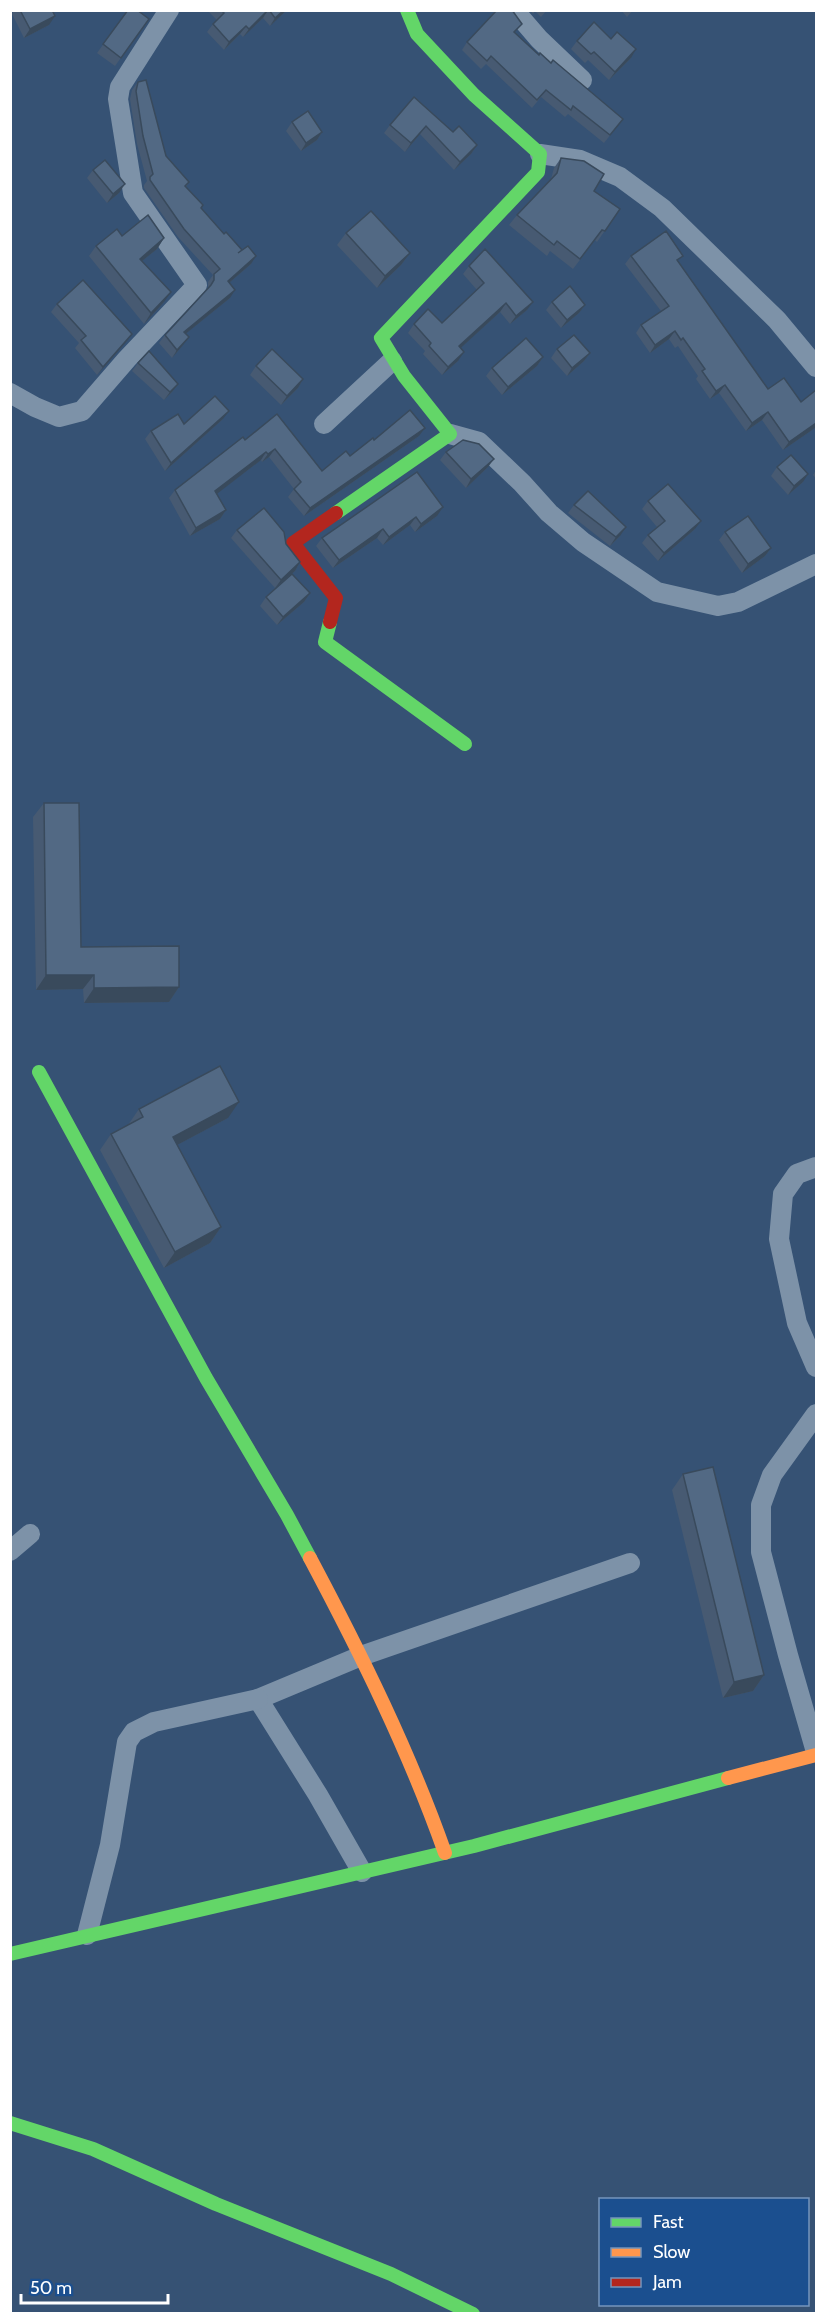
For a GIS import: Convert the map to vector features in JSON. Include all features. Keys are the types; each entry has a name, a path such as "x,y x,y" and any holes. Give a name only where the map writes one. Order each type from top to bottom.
{"street":[{"path":"10,393 59,417 82,411 127,359 197,285 134,193 118,99 120,87 169,10"},
{"path":"407,10 417,34 474,95 540,154 580,160 620,177 662,208 777,320 816,367"},
{"path":"514,10 539,39 582,80"},
{"path":"540,154 538,172 381,338 392,361 450,435 479,442 549,513 583,542 657,592 718,606 738,602 816,564"},
{"path":"324,424 392,361"},
{"path":"450,435 293,543 336,598 325,642 465,744"},
{"path":"39,1072 206,1378 287,1515 361,1656 423,1790 445,1853"},
{"path":"816,1167 797,1174 783,1194 779,1239 797,1323 816,1367"},
{"path":"10,1954 445,1853 816,1754 761,1552 761,1505 772,1475 816,1414"},
{"path":"10,1551 30,1534"},
{"path":"87,1935 110,1845 127,1742 134,1732 154,1722 258,1699 361,1656 630,1563"},
{"path":"258,1699 318,1795 362,1872"},
{"path":"10,2123 93,2149 216,2204 392,2274 473,2313"}],"building":[{"path":"20,10 52,10 55,16 30,29"},
{"path":"128,10 137,10 149,19 121,58 103,44"},
{"path":"221,10 268,10 249,29 246,26 229,42 213,24 224,13"},
{"path":"269,10 284,10 275,18"},
{"path":"497,10 512,10 522,24 514,32 539,55 540,53 551,63 553,60 623,119 610,135 573,106 571,110 546,90 537,100 491,56 487,61 467,42"},
{"path":"594,22 611,39 617,32 636,49 615,72 594,52 591,54 577,41"},
{"path":"146,80 166,156 189,182 185,186 203,205 201,208 242,250 238,253 248,246 256,256 228,281 235,290 184,332 189,337 177,350 165,335 211,285 214,274 220,269 184,229 150,180 153,174 143,136 136,91 138,82"},
{"path":"414,97 453,132 459,126 477,145 460,162 426,126 411,143 390,125"},
{"path":"308,111 322,132 306,143 292,122"},
{"path":"561,158 584,161 604,174 594,191 620,209 605,231 602,230 580,259 557,241 554,245 517,215 557,173"},
{"path":"105,160 125,184 113,194 93,170"},
{"path":"371,211 410,253 385,276 346,233"},
{"path":"148,215 164,238 140,259 171,292 151,313 96,246 117,229 122,236"},
{"path":"666,231 683,256 677,260 768,389 784,378 801,402 816,390 816,423 789,442 768,412 752,423 725,385 716,391 702,371 705,369 683,338 681,340 675,331 655,345 641,325 669,306 631,256"},
{"path":"485,249 533,302 516,316 506,303 459,346 464,352 448,367 429,346 431,343 414,324 428,309 442,323 484,283 469,266"},
{"path":"83,280 132,334 103,367 81,340 86,336 57,304"},
{"path":"570,286 585,305 567,320 552,302"},
{"path":"574,335 590,353 572,368 557,349"},
{"path":"526,338 543,357 508,387 492,368"},
{"path":"272,349 303,379 287,396 256,366"},
{"path":"149,351 178,384 170,392 138,363"},
{"path":"215,396 229,411 171,463 151,431 178,414 184,424"},
{"path":"410,410 425,428 310,508 294,489 301,482 275,449 268,454 266,452 215,491 226,510 196,528 175,490 243,437 245,440 277,414 322,471 346,451 350,456 373,438 374,440"},
{"path":"463,440 479,444 494,459 471,479 446,452"},
{"path":"791,455 808,474 794,486 777,467"},
{"path":"417,472 443,507 421,524 416,517 389,537 383,529 339,560 322,538"},
{"path":"668,484 701,521 664,553 648,535 665,521 648,501"},
{"path":"588,491 626,527 616,537 574,505"},
{"path":"264,508 284,532 286,544 300,562 281,580 237,530"},
{"path":"748,516 771,548 748,564 725,532"},
{"path":"292,574 310,593 283,617 266,597"},
{"path":"44,803 79,803 81,947 179,946 179,987 94,988 94,975 46,975"},
{"path":"220,1066 239,1102 173,1137 221,1227 175,1252 111,1134 143,1117 139,1109"},
{"path":"713,1467 764,1675 734,1682 683,1474"}],"traffic: fast":[{"path":"336,513 450,434 404,376 381,338 538,172 540,154 474,95 417,34 407,10"},
{"path":"330,622 325,642 465,744"},
{"path":"39,1072 206,1378 310,1558"},
{"path":"10,1954 474,1846 728,1778"},
{"path":"10,2123 93,2149 216,2204 391,2274 473,2314"}],"traffic: slow":[{"path":"310,1558 383,1703 416,1777 445,1853"},
{"path":"728,1778 816,1755"}],"traffic: jam":[{"path":"330,622 336,598 293,543 336,513"}]}
